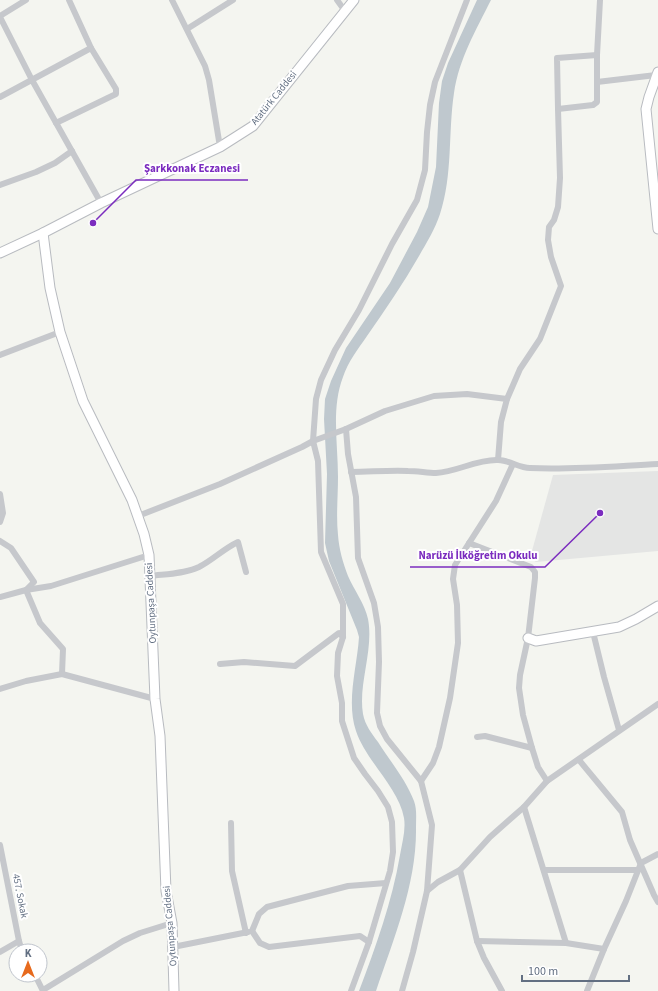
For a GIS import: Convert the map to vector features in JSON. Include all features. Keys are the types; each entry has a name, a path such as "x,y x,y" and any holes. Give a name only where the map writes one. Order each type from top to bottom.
{"street":[{"path":"26,0 0,17 32,80 101,203"},
{"path":"56,123 116,94 114,85 91,48 69,0"},
{"path":"172,0 201,57 209,80 220,147"},
{"path":"187,29 233,0"},
{"path":"338,0 345,11"},
{"name":"Atatürk Caddesi","path":"0,253 101,203 220,147 253,126 354,0"},
{"path":"351,991 369,942 390,872 393,852 392,822 388,807 354,758 342,721 342,703 337,676 338,653 343,637 343,604 321,552 318,461 313,441 316,399 321,380 335,350 359,310 392,244 417,200 425,170 429,112 435,82 467,0"},
{"path":"558,109 592,105 597,102 597,56 600,0"},
{"path":"0,97 91,48"},
{"path":"498,460 501,422 506,399 520,369 540,339 561,286 550,257 548,240 549,227 554,220 558,207 560,178 557,58 597,56"},
{"path":"597,82 657,74 646,109 658,229"},
{"path":"0,185 36,172 55,163 72,151"},
{"name":"Oytunpaşa Caddesi","path":"43,233 50,288 60,332 83,400 132,500 144,534 149,555 155,699 160,736 166,891 172,923 174,991"},
{"path":"0,355 60,332"},
{"path":"138,516 220,484 313,441 346,429 385,411 434,396 467,394 506,399"},
{"path":"346,429 351,472 356,497 358,558 374,603 378,627 379,662 377,713 380,726 388,739 421,781 432,826 428,891 402,991"},
{"path":"351,472 408,471 436,473 458,469 486,460 506,461 528,468 569,468 658,464"},
{"path":"421,781 433,764 439,747 450,698 458,642 457,605 453,579 455,565 496,501 513,464"},
{"path":"0,494 3,513 0,522"},
{"path":"0,541 10,548 34,582 26,590"},
{"path":"150,576 186,572 200,566 226,547 238,542 246,572"},
{"path":"469,543 531,567 535,572 528,638 520,675 519,688 523,715 532,748 538,767 547,781"},
{"path":"0,597 26,590 51,586 149,555"},
{"path":"26,590 40,623 63,649 62,674"},
{"path":"528,638 536,641 594,632 624,625 658,606"},
{"path":"594,632 604,677 619,730"},
{"path":"220,664 244,662 295,666 339,633 343,637"},
{"path":"0,689 62,674 155,699"},
{"path":"428,891 438,882 460,870 490,838 524,807 547,781 658,704"},
{"path":"477,737 485,736 532,748"},
{"path":"579,760 622,812 630,840 658,902"},
{"path":"524,807 566,943"},
{"path":"231,823 232,871 249,932 260,942 269,948 360,936 369,942"},
{"name":"457. Sokak","path":"0,846 19,941"},
{"path":"587,991 641,863 658,854"},
{"path":"460,870 477,941 484,958 502,991"},
{"path":"544,870 638,870"},
{"path":"173,948 249,932 259,914 267,907 348,886 386,883"},
{"path":"43,990 123,941 140,933 172,923"},
{"path":"0,952 19,941"},
{"path":"477,941 566,943 604,949"}],"shaded area":[{"path":"477,0 491,0 469,45 456,80 452,108 449,169 440,214 431,235 413,266 394,297 350,361 339,389 337,401 337,521 339,540 344,566 367,613 369,631 368,655 362,703 363,714 369,729 398,771 411,793 416,807 413,869 409,890 397,931 376,991 359,991 393,890 404,836 404,818 396,796 361,742 353,720 352,696 359,637 329,561 325,543 327,474 324,419 325,399 331,381 346,348 390,283 417,232 428,207 436,167 439,103 442,81 448,63"},
{"path":"658,471 658,551 536,562 530,558 553,475"}],"place":[{"name":"Şarkkonak Eczanesi","path":"93,223"},
{"name":"Narüzü İlköğretim Okulu","path":"600,513"}]}
